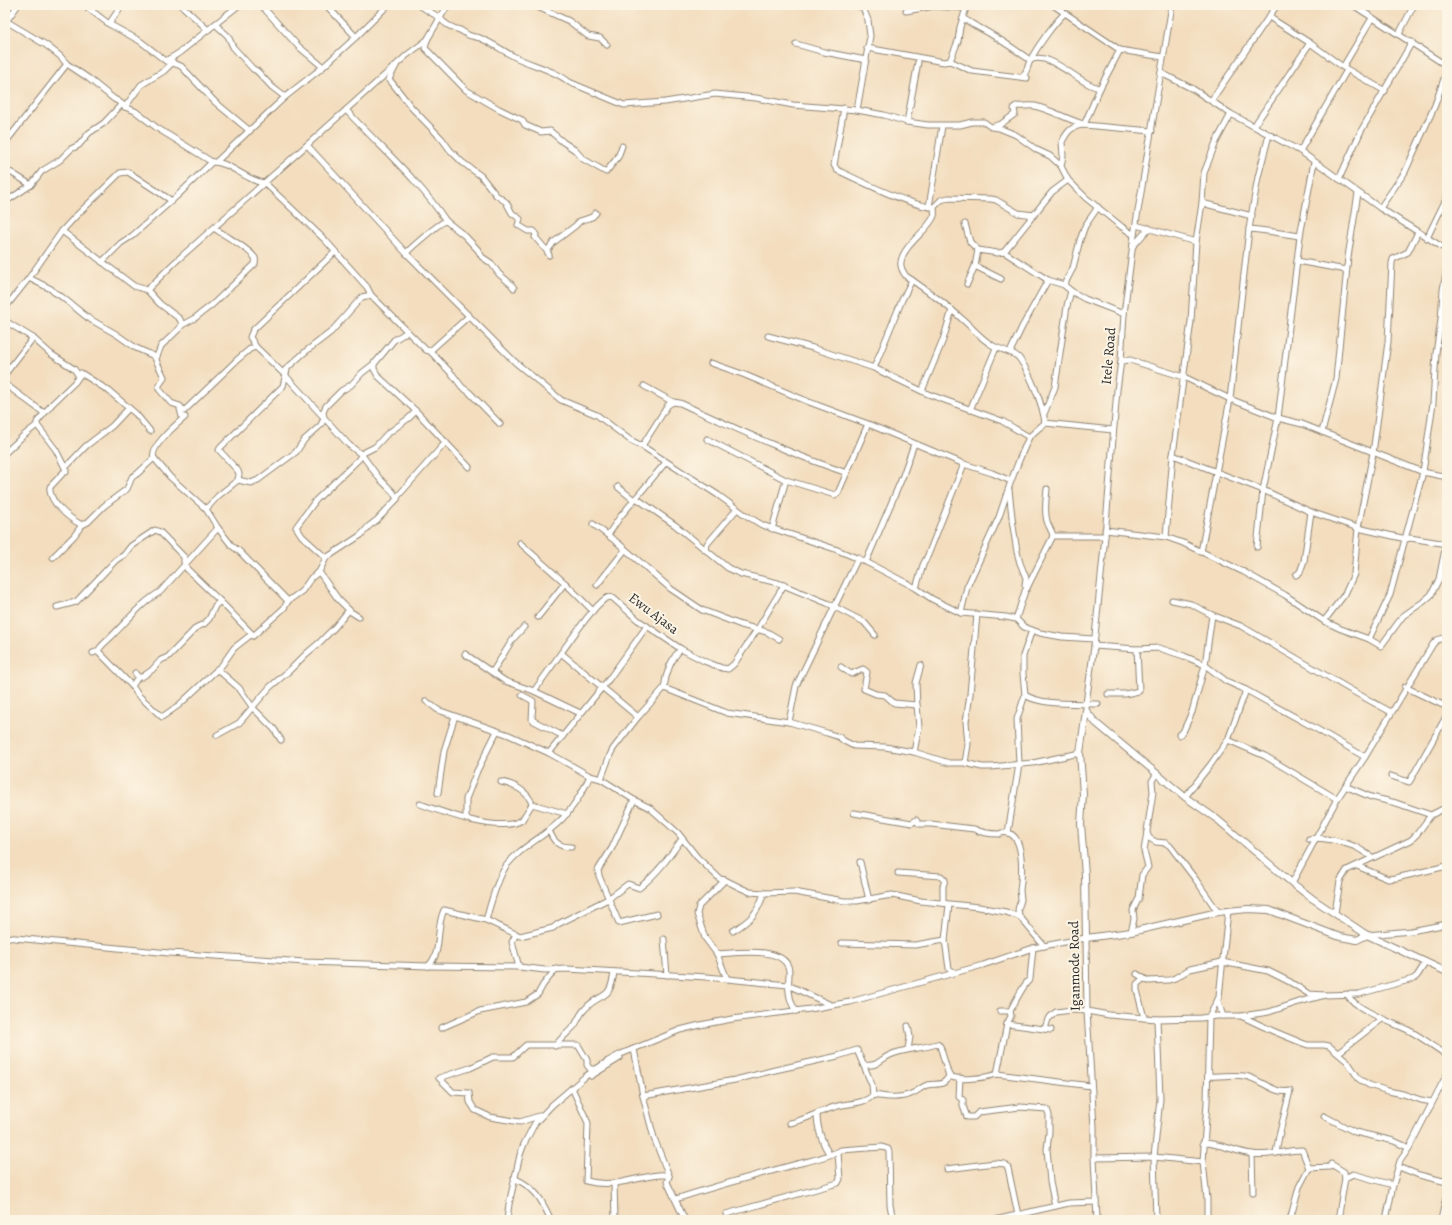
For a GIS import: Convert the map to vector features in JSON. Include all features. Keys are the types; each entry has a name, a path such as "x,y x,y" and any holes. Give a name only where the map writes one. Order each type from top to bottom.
{"street":[{"path":"18,5 6,22 46,45 60,56 67,64 88,78 123,106 135,111 157,128 215,162 257,181 266,183 335,252 367,287 371,295 407,332 426,350 430,351 453,375 462,387 469,392 500,424"},
{"path":"84,5 109,24 140,41 166,61 180,66 215,102 250,131"},
{"path":"109,24 122,5"},
{"path":"166,61 179,53 239,5"},
{"path":"261,5 298,46 323,67"},
{"path":"326,5 356,37"},
{"path":"102,262 121,242 132,236 172,201 250,131 285,97 323,67 388,5"},
{"path":"419,5 440,18 444,24 453,29 460,30 470,36 495,44 516,57 555,73 570,82 624,105 665,102 715,94 756,98 798,106 844,108 884,115 907,122 942,126 984,122 991,127 1016,134 1037,150 1050,156 1062,166 1068,180 1086,198 1134,235"},
{"path":"448,5 427,40 425,48 466,90 522,120 525,125 541,132 550,131 578,154 606,172 618,156 622,146"},
{"path":"533,5 569,21 588,36 600,38 607,45"},
{"path":"857,5 863,8 868,20 870,36 857,110"},
{"name":"Itele Road","path":"1086,711 1105,536 1124,314 1134,245 1134,235 1172,5"},
{"path":"1211,101 1277,5"},
{"path":"1399,34 1414,5"},
{"path":"183,6 208,30"},
{"path":"906,11 934,6 966,6 958,40 950,61"},
{"path":"1356,6 1372,18 1412,42 1447,66"},
{"path":"1055,7 1120,50 1163,57"},
{"path":"1055,7 1057,20"},
{"path":"867,48 944,62 950,61 972,71 1024,77 1030,60 1057,20 1065,13"},
{"path":"1269,17 1310,43 1345,69 1385,91"},
{"path":"1300,151 1372,18"},
{"path":"963,19 968,20 976,26 988,31 1030,60"},
{"path":"215,24 228,36 233,47 253,69 285,97"},
{"path":"147,290 174,263 266,183 407,54 427,40"},
{"path":"1339,179 1361,131 1412,42"},
{"path":"1254,126 1310,43"},
{"path":"796,44 824,52 866,60"},
{"path":"1084,125 1100,88 1120,50"},
{"path":"5,202 31,185 42,172 71,149 79,145 89,132 104,123 123,106 141,85 164,71 179,53"},
{"path":"1030,60 1035,57 1043,59 1060,66 1084,82 1100,88"},
{"path":"907,122 918,62"},
{"path":"5,143 67,64"},
{"path":"389,79 397,64"},
{"path":"1380,208 1405,172 1436,106 1447,70"},
{"path":"1161,73 1193,89 1231,114 1300,151 1380,208 1447,250"},
{"path":"383,76 382,79 389,79"},
{"path":"389,79 412,108 442,139 450,150 462,162 480,176 496,195 506,202 512,213 520,218 518,225 528,231 534,231 536,238 548,250 558,239 576,226 580,221 592,217 596,213"},
{"path":"991,127 1001,124 1015,114 1014,109 1016,106 1023,105 1038,108 1084,125"},
{"path":"844,108 835,168 905,200 932,207"},
{"path":"346,110 415,180 446,221 465,236 478,250 482,257 491,263 499,274 514,288"},
{"path":"1166,537 1173,455 1191,321 1196,242 1202,203 1204,173 1216,142 1231,114"},
{"path":"1062,166 1062,142 1071,128 1076,125 1152,131"},
{"path":"942,126 932,207 934,216 908,248 901,262 902,269 906,276 952,310 985,341 996,348 1010,352 1018,357 1036,391 1044,414 1045,423"},
{"path":"1201,552 1230,399 1249,230 1258,177 1270,135"},
{"path":"307,146 406,253 515,362 561,400 596,415 630,440 642,446 762,525 858,558 916,588 932,599 961,613 1006,617 1016,619 1024,627 1032,630 1062,637 1094,639"},
{"path":"1257,547 1264,490 1278,418 1300,236 1314,162"},
{"path":"5,170 31,185"},
{"path":"5,308 29,278 62,231 120,173 128,172 172,201"},
{"path":"965,224 970,242 978,250 998,253 1004,252 1028,224 1052,192 1068,180"},
{"path":"1322,432 1336,379 1346,270 1358,193"},
{"path":"1427,238 1447,197"},
{"path":"932,207 941,200 948,198 991,199 996,200 1022,215 1028,224"},
{"path":"1202,203 1252,216"},
{"path":"1064,285 1073,268 1083,233 1098,207"},
{"path":"1022,215 1034,214"},
{"path":"406,253 413,245 432,232 442,222 446,221"},
{"path":"1136,225 1196,242"},
{"path":"156,359 161,346 182,325 195,318 213,304 255,264 255,257 215,228"},
{"path":"1134,245 1148,228"},
{"path":"1249,230 1270,230 1300,236"},
{"path":"62,231 134,286 147,290 160,304 180,319 182,325"},
{"path":"1324,621 1345,594 1351,583 1355,564 1358,528 1373,453 1388,342 1392,263 1393,259 1408,252 1418,232"},
{"path":"967,284 975,266 978,250"},
{"path":"335,252 253,330 250,337 256,347 286,376 349,445 362,455 379,478 393,492 397,499"},
{"path":"1004,252 1048,280 1064,285 1085,299 1124,314"},
{"path":"1297,261 1346,270"},
{"path":"975,266 1001,279"},
{"path":"1370,640 1390,595 1423,472 1433,403 1436,353 1447,268"},
{"path":"29,278 51,289 88,318 116,334 136,348 154,356 164,377 159,385 159,389 171,403 180,406 184,411 237,360 250,349 256,347"},
{"path":"874,368 902,300 912,280"},
{"path":"1010,352 1048,280"},
{"path":"1044,414 1055,387 1067,306 1071,291"},
{"path":"206,509 218,496 238,480 238,471 219,450 225,442 283,386 287,370 305,352 331,332 362,297 371,295"},
{"path":"922,391 943,340 952,310"},
{"path":"430,351 468,315"},
{"path":"1441,320 1447,323"},
{"path":"5,321 33,338 51,354 74,369 79,376"},
{"path":"238,480 251,483 258,480 296,452 301,443 322,425 324,418 323,412 326,406 341,391 351,385 362,373 380,358 394,340 407,332"},
{"path":"768,336 813,348 874,368 922,391 1002,421 1029,437"},
{"path":"5,374 33,338"},
{"path":"970,410 996,348"},
{"path":"1121,359 1130,360 1184,377 1230,399 1278,418 1302,424 1423,472 1447,477"},
{"path":"374,363 374,369 378,376 416,411 469,467"},
{"path":"711,363 868,424 964,464 1011,481"},
{"path":"280,371 287,370"},
{"path":"5,453 37,425 36,422 75,382 81,373 109,390 136,414 150,431"},
{"path":"5,384 44,413"},
{"path":"644,386 673,402 680,403 754,436 847,473"},
{"path":"642,446 665,410 673,402"},
{"path":"180,406 182,417 185,417 158,444 152,454 154,458 170,477 206,509 232,546 239,551 288,601"},
{"path":"82,525 65,514 53,499 49,489 64,472 66,472 66,468 86,446 112,426 128,408"},
{"path":"326,558 302,536 296,527 316,500 347,472 362,455 375,447 387,434 416,411"},
{"path":"961,613 967,587 999,517 1011,481 1029,437 1045,423 1113,430"},
{"path":"707,440 786,480 835,495 838,493 868,424"},
{"path":"37,425 56,450 66,468"},
{"path":"218,528 160,592 149,599 95,652 132,686 138,695 162,717 179,705 225,662 234,648 252,634 253,636 286,606 288,601 300,592 311,578 319,572 326,558 361,535 377,520 446,442"},
{"path":"866,562 902,478 914,444"},
{"path":"1105,530 1166,537 1244,572 1271,587 1324,621 1370,640 1380,646 1403,616 1428,598 1439,579 1446,544 1410,538 1406,539 1358,528 1311,512 1264,490 1173,455"},
{"path":"53,556 74,536 82,525 88,522 104,506 124,492 132,478 154,458"},
{"path":"608,535 635,499 666,462"},
{"path":"916,588 923,565 964,464"},
{"path":"772,529 786,480"},
{"path":"618,487 675,525 728,568 741,574 784,585 827,603 864,622 875,635"},
{"path":"1009,487 1017,552 1026,578 1025,585 1027,588"},
{"path":"1016,619 1024,591 1027,588 1052,536 1052,531 1045,514 1047,489"},
{"path":"706,550 708,544 737,509"},
{"path":"1296,575 1300,572 1304,561 1311,512"},
{"path":"593,524 671,589 702,610 757,630 767,632 779,639"},
{"path":"57,607 76,602 116,560 124,555 131,546 155,530 180,552 184,557 185,564 190,572 252,634"},
{"path":"1052,536 1105,536"},
{"path":"520,543 565,583 593,611"},
{"path":"700,546 708,544"},
{"path":"598,585 625,550"},
{"path":"789,722 796,686 858,558"},
{"path":"319,572 336,596 349,610 359,617"},
{"path":"538,617 565,583"},
{"path":"757,630 784,585"},
{"name":"Ewu Ajasa","path":"534,691 593,611 606,598 614,598 638,620 681,649 722,668 728,669 734,664 757,630"},
{"path":"1172,600 1191,604 1212,615 1241,626 1343,686 1391,712"},
{"path":"132,686 137,675 142,677 152,670 157,663 168,657 197,627 204,624 209,619 215,606 220,601"},
{"path":"217,735 239,723 270,687 319,643 349,610"},
{"path":"965,763 968,744 966,722 977,614"},
{"path":"1179,735 1183,732 1192,712 1205,665 1212,615"},
{"path":"549,753 648,626"},
{"path":"493,672 513,639 524,627"},
{"path":"1008,833 1019,764 1017,724 1025,695 1023,656 1032,630"},
{"path":"1292,883 1337,799 1365,757 1433,644 1437,640 1447,637"},
{"path":"1094,646 1137,650 1159,648 1179,654 1205,665 1226,681 1246,690 1365,757"},
{"path":"601,779 610,755 638,717 664,688 670,665 681,649"},
{"path":"1108,694 1125,694 1139,691 1137,650"},
{"path":"561,653 638,717"},
{"path":"465,654 505,681 534,691 580,713"},
{"path":"914,752 919,727 916,683 921,665"},
{"path":"841,668 851,674 863,669 867,672 864,689 876,694 885,695 894,702 917,705"},
{"path":"217,669 239,688 253,708 274,729 281,740"},
{"path":"664,688 728,713 789,722 839,737 854,746 914,752 949,763 965,763 982,767 991,767 1033,763 1080,753"},
{"path":"1406,688 1447,707"},
{"path":"1185,797 1228,740 1246,690"},
{"path":"522,695 533,701 532,720 563,736"},
{"path":"1025,695 1031,699 1046,702 1098,704"},
{"path":"426,701 438,710 509,734 549,753 590,776 601,779 634,800 645,804 665,820 720,879 750,892 794,892 844,901 869,900 892,896 921,902 979,907 1015,913 1044,946"},
{"path":"1086,711 1096,724 1185,797 1218,820 1313,899 1367,935 1447,972"},
{"name":"Iganmode Road","path":"1086,711 1080,753 1083,794 1081,824 1085,875 1087,1011 1090,1038 1097,1220"},
{"path":"1391,776 1408,782 1411,779 1447,715"},
{"path":"438,793 444,751 454,716"},
{"path":"1085,722 1096,724"},
{"path":"466,819 466,799 477,771 498,731"},
{"path":"1228,740 1265,756 1337,799"},
{"path":"1132,932 1134,919 1133,910 1139,898 1142,875 1148,868 1144,851 1153,792 1152,781 1156,773"},
{"path":"486,920 499,879 507,866 519,853 567,814 583,791 590,776"},
{"path":"501,782 512,784 518,788 529,798 532,804 567,814"},
{"path":"1345,786 1371,797 1396,803 1431,815"},
{"path":"634,800 613,845 598,870 599,876 619,923 657,914"},
{"path":"420,804 452,816 496,824 516,823 522,820 532,804"},
{"path":"1335,913 1340,881 1347,870 1411,840 1431,815 1447,807"},
{"path":"854,813 912,823 916,820 919,824 974,829 989,834 1008,833 1013,836 1021,855 1021,899 1015,913"},
{"path":"549,830 553,840 556,843 566,847 571,847"},
{"path":"1147,832 1149,838 1156,842 1166,843 1170,846 1218,912"},
{"path":"1309,839 1317,837 1355,847 1372,857"},
{"path":"428,966 434,961 444,910 486,920 520,936 553,928 558,924 608,899 626,885 630,884 639,888 651,878 682,839"},
{"path":"860,862 869,900"},
{"path":"1357,866 1388,879 1447,866"},
{"path":"898,873 941,876 945,880 943,886 943,903"},
{"path":"725,880 699,906 697,912 705,938 716,954 727,979"},
{"path":"733,932 753,916 759,907 764,893"},
{"path":"949,905 945,940 950,969 954,972"},
{"path":"507,1220 514,1178 524,1144 535,1123 542,1115 595,1069 621,1054 680,1030 716,1022 832,1006 996,961 1033,948 1086,938 1132,932 1218,912 1262,909 1340,937 1357,940 1367,935 1411,931 1447,924"},
{"path":"1207,1220 1203,1143 1207,1102 1209,1017 1218,1001 1228,911"},
{"path":"516,934 512,942 519,967"},
{"path":"5,937 169,953 305,962 519,967 546,970 567,969 727,979 785,985 832,1006"},
{"path":"664,939 667,975"},
{"path":"842,943 915,945 945,940"},
{"path":"997,1074 1007,1024 1011,1016 1010,1011 1021,993 1024,984 1030,979 1033,948"},
{"path":"716,954 752,952 766,953 776,955 782,959 787,964 789,975 785,985 791,1004 796,1010"},
{"path":"1137,974 1148,981 1169,980 1190,969 1222,962 1268,972 1290,982 1309,994 1325,996"},
{"path":"1045,1029 1048,1019 1056,1012 1072,1010 1157,1019 1241,1016 1269,1012 1299,1002 1325,996 1359,994 1413,978 1417,976 1426,962"},
{"path":"441,1028 480,1011 526,1002 538,994 543,985 556,969"},
{"path":"555,1046 574,1026 586,1008 609,991 614,972"},
{"path":"1143,979 1137,984 1137,990 1144,1018"},
{"path":"1348,994 1355,1003 1382,1019 1409,1030 1447,1055"},
{"path":"1218,1001 1223,1016"},
{"path":"1000,1011 1010,1011"},
{"path":"1241,1016 1302,1043 1324,1045 1338,1053 1351,1065 1359,1079 1369,1085 1432,1102"},
{"path":"1156,1220 1154,1157 1160,1099 1157,1019"},
{"path":"1338,1053 1382,1019"},
{"path":"1007,1024 1051,1030"},
{"path":"908,1026 910,1036 908,1049"},
{"path":"562,1037 566,1044"},
{"path":"542,1115 520,1122 481,1114 475,1110 470,1102 469,1093 453,1092 439,1078 470,1068 492,1057 513,1057 526,1045 555,1046 566,1044 578,1046 588,1060 587,1065 590,1069 595,1069"},
{"path":"864,1065 874,1066 889,1056 908,1049 939,1044 949,1076 946,1082 927,1085 910,1095 889,1098 873,1095"},
{"path":"572,1088 634,1049 643,1096 654,1138 669,1176 667,1182 685,1220"},
{"path":"643,1096 735,1080 838,1056 857,1050 872,1085 873,1095 869,1100 838,1106 790,1123"},
{"path":"1208,1072 1209,1076 1215,1077 1244,1076 1283,1092 1290,1091 1284,1112 1276,1153"},
{"path":"949,1076 960,1078 990,1076 997,1074 1091,1086"},
{"path":"1386,1220 1393,1185 1400,1161 1409,1148 1447,1074"},
{"path":"960,1078 959,1097 963,1100 963,1106 967,1117 974,1117 979,1112 1020,1106 1047,1109 1049,1115 1047,1149 1055,1206"},
{"path":"572,1088 588,1123 586,1181 614,1183 660,1174 669,1176"},
{"path":"817,1114 817,1122 829,1154"},
{"path":"1324,1116 1355,1132 1394,1141 1409,1148"},
{"path":"1203,1143 1252,1154 1302,1150 1309,1168 1298,1192 1290,1220"},
{"path":"676,1199 811,1161 829,1154 838,1153 841,1150 882,1147 888,1149 890,1205 893,1220"},
{"path":"726,1214 838,1183 840,1179 838,1153"},
{"path":"1252,1154 1253,1193"},
{"path":"1094,1158 1154,1157 1203,1162"},
{"path":"947,1169 995,1163 1005,1164 1008,1168 1018,1215"},
{"path":"1309,1168 1330,1167 1331,1164 1344,1172 1393,1185"},
{"path":"1399,1167 1419,1175 1447,1182"},
{"path":"1338,1220 1346,1178 1344,1172"},
{"path":"1346,1178 1353,1174"},
{"path":"514,1178 533,1190 552,1220"},
{"path":"614,1183 615,1220"},
{"path":"1441,1220 1447,1193"},
{"path":"995,1220 1069,1203 1096,1202"}]}
